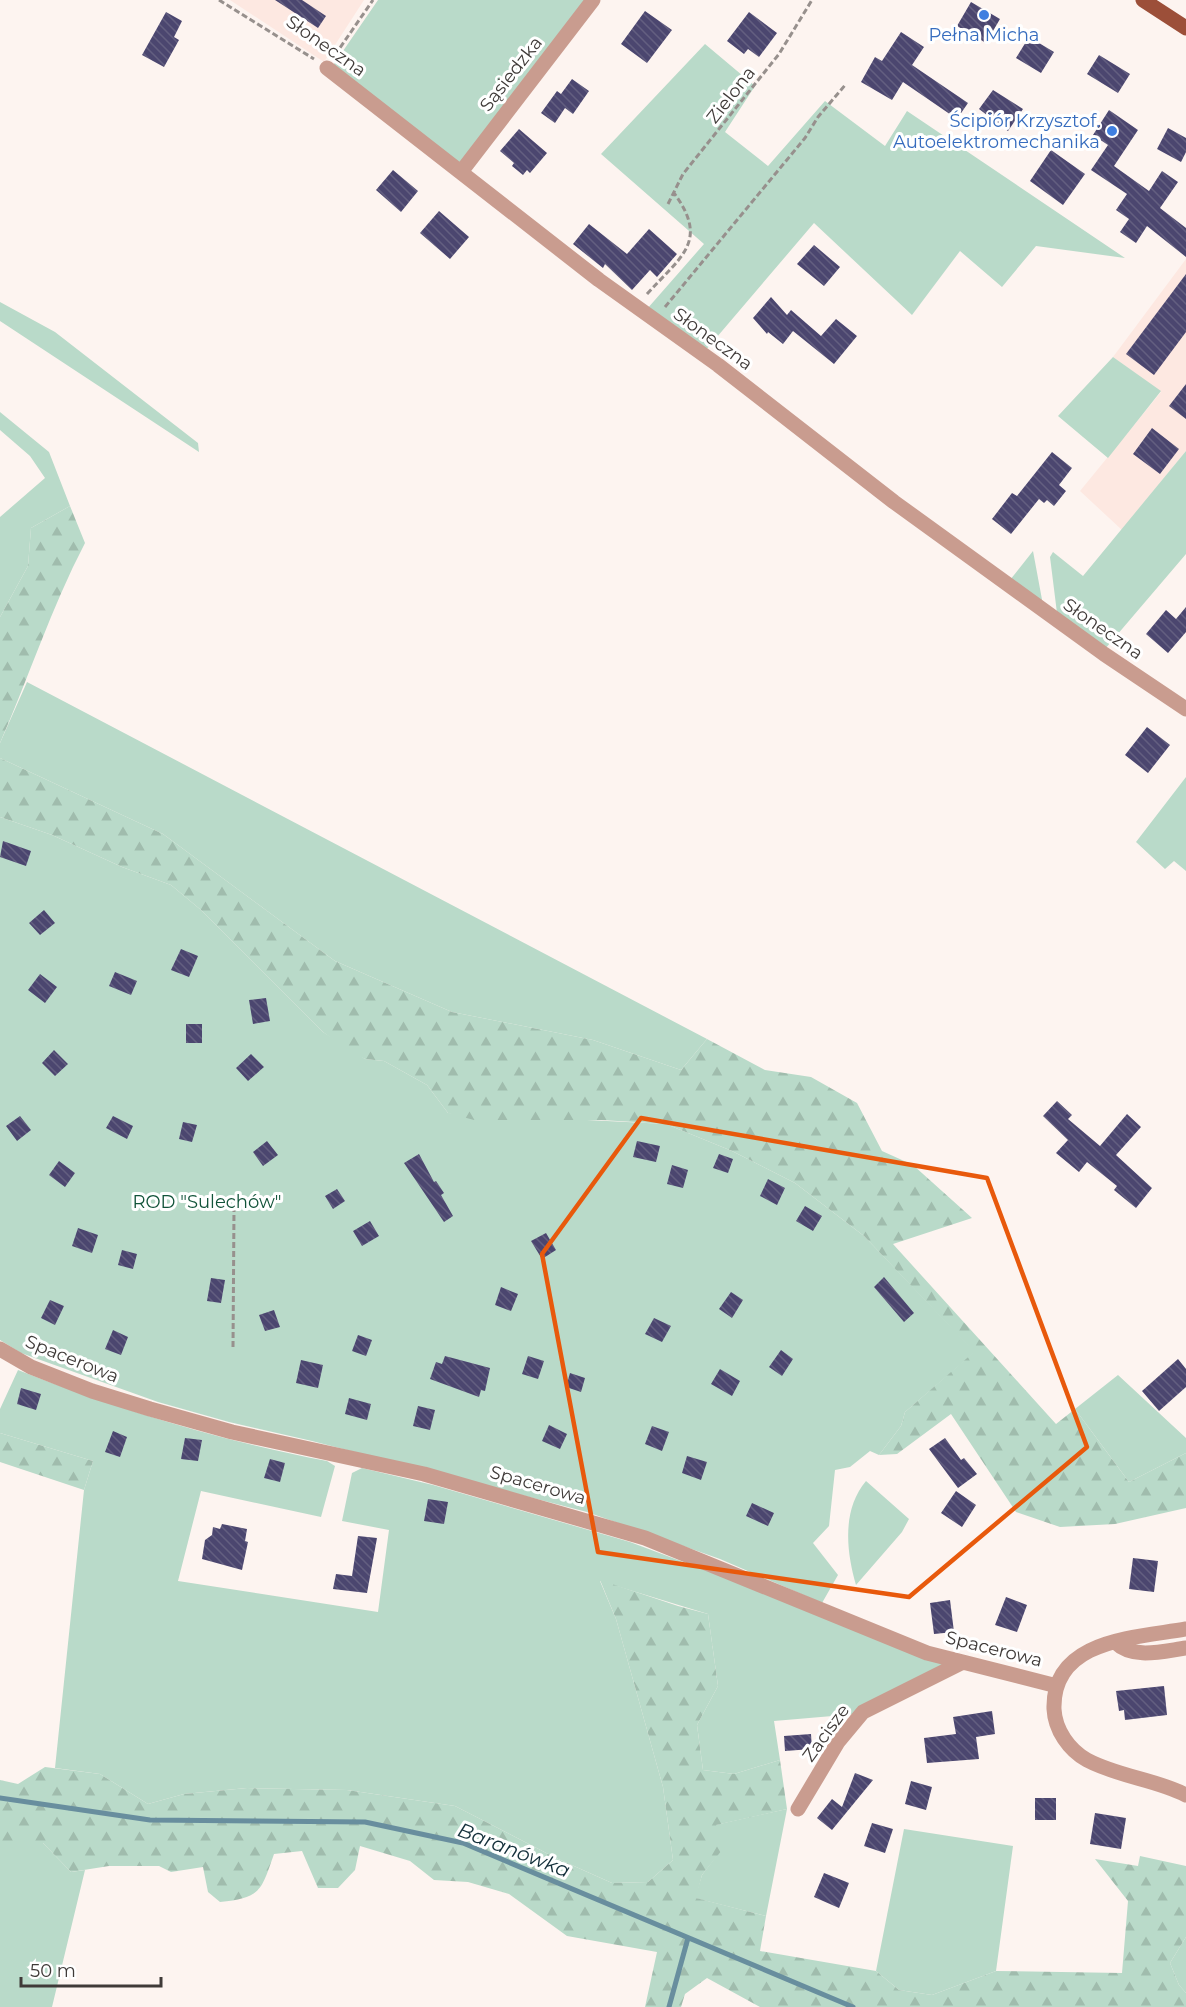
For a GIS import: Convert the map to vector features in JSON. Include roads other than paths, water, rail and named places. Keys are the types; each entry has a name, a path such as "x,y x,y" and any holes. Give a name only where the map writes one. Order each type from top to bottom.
{"main road":[{"path":"1143,0 1186,28"}],"street":[{"name":"Sąsiedzka","path":"461,172 593,0"},
{"name":"Słoneczna","path":"327,68 635,307 718,365 911,515 1104,654 1186,709"},
{"name":"Spacerowa","path":"0,1349 31,1366 92,1391 150,1409 232,1432 424,1474 645,1538 908,1645 1057,1686"},
{"path":"1186,1629 1098,1645 1073,1660 1060,1676 1054,1700 1054,1718 1062,1738 1086,1759 1116,1772 1168,1786 1186,1795"},
{"path":"1115,1642 1124,1651 1136,1653 1186,1648"},
{"name":"Zacisze","path":"798,1809 838,1742 863,1712 963,1662"}],"waterway":[{"name":"Baranówka","path":"0,1798 150,1820 365,1822 463,1843 853,2007"},
{"path":"669,2007 688,1938"}],"place":[{"name":"Pełna Micha","path":"984,15"},
{"name":"Ścipiór Krzysztof. Autoelektromechanika","path":"1112,131"}],"park label":[{"name":"ROD \"Sulechów\"","path":"207,1202"}]}
